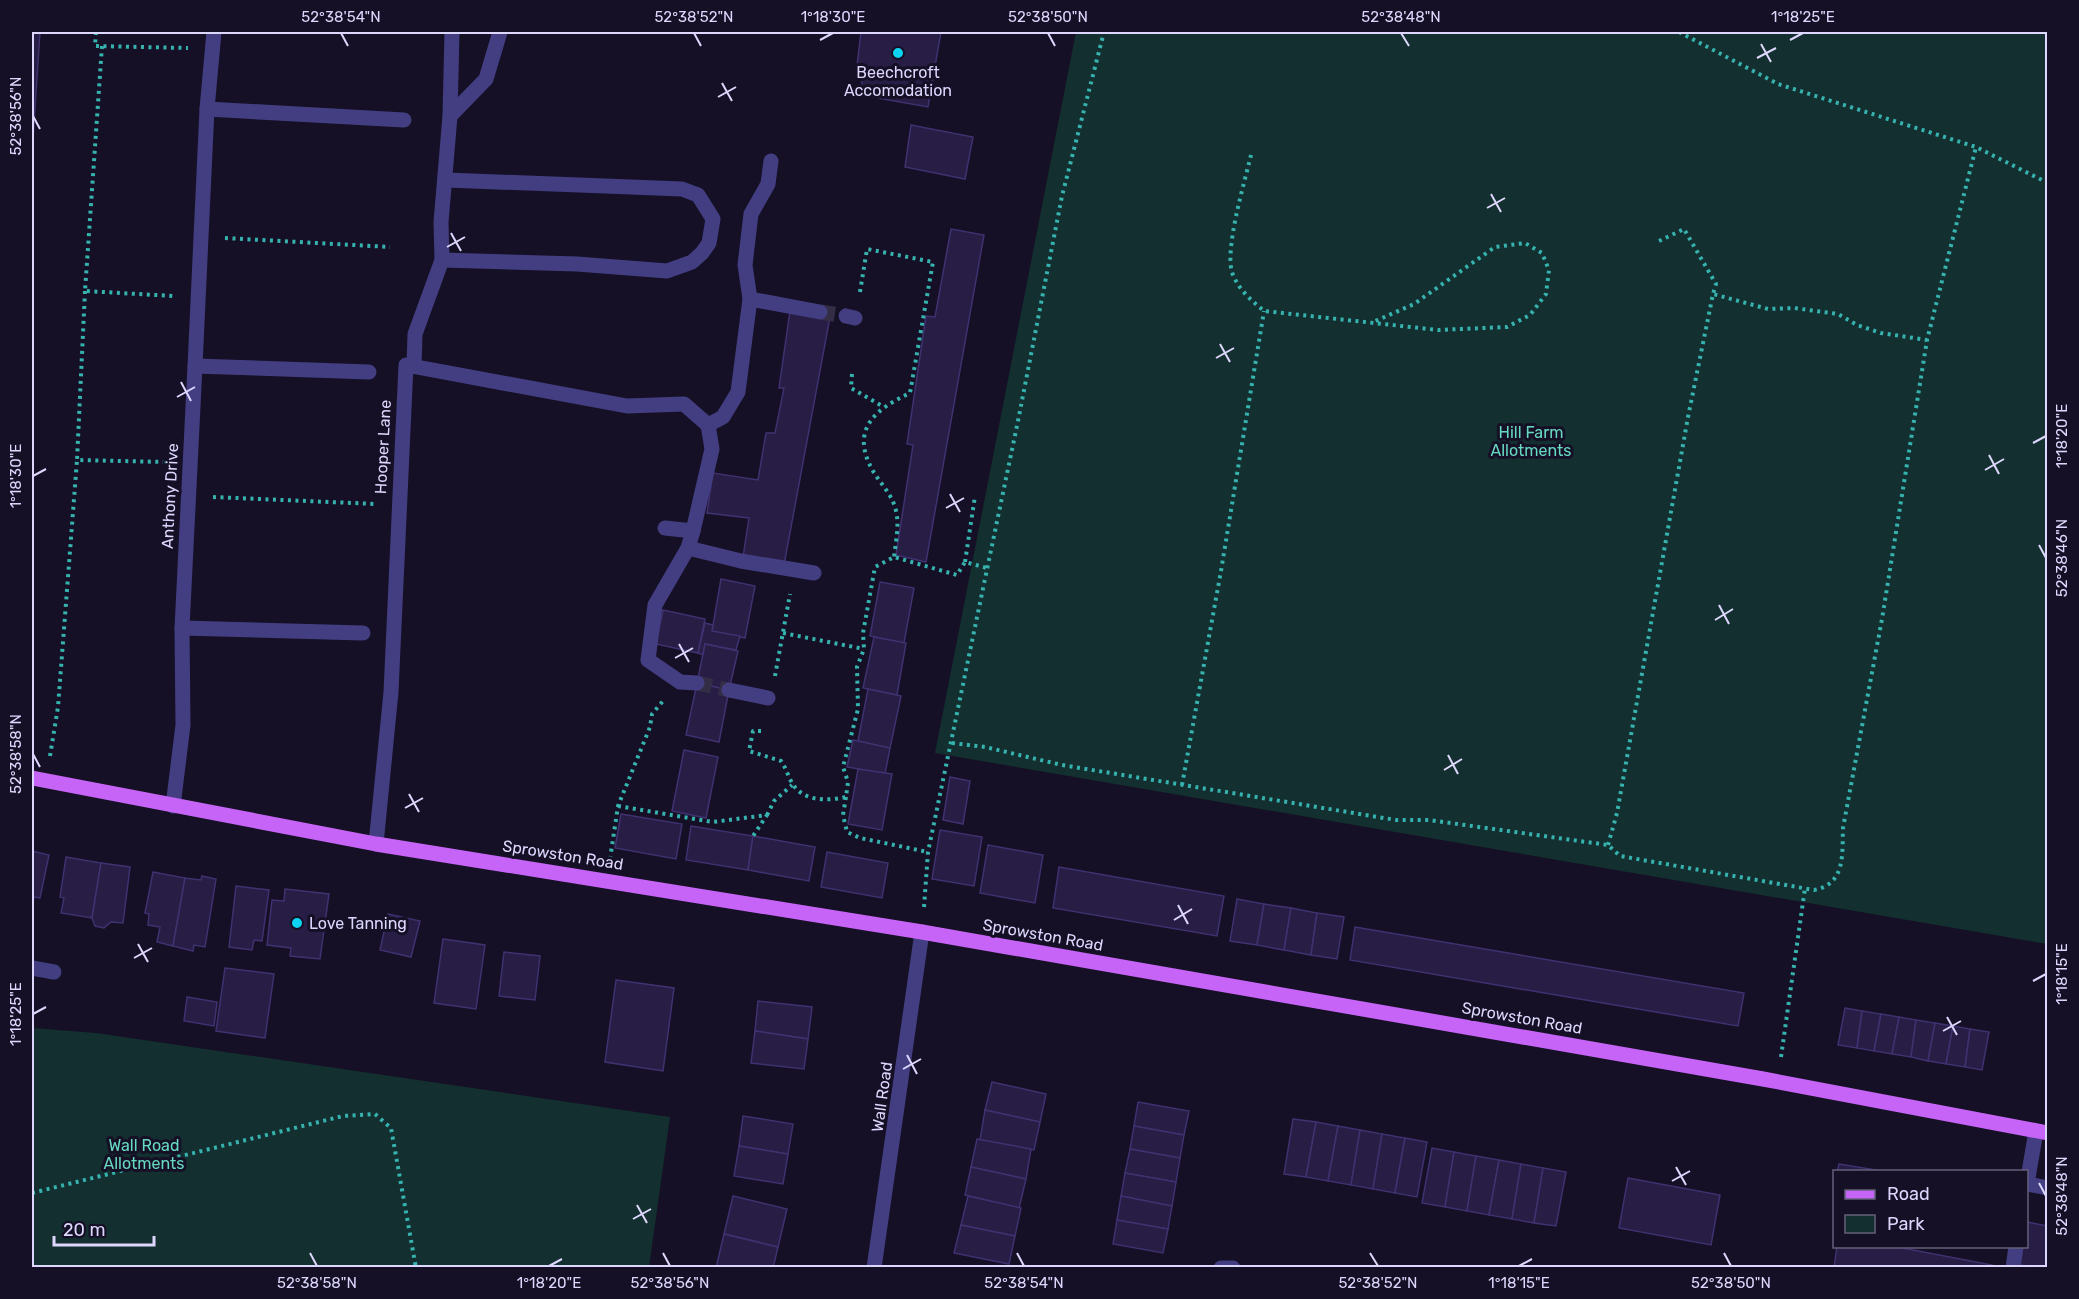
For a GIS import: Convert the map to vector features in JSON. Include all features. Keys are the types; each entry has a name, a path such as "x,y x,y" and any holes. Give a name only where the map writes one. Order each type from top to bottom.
{"main road":[{"name":"Sprowston Road","path":"39,779 173,807 376,844 607,879 922,932 1778,1082 2042,1132"}],"street":[{"name":"Anthony Drive","path":"173,807 183,725 182,628 200,237 214,32"},
{"path":"452,32 450,116 441,222 442,260 416,334 414,366 627,406 684,404 708,425 712,449 693,531 688,548 655,605 648,660 680,682 697,683"},
{"path":"450,116 486,79 500,32"},
{"path":"207,109 404,120"},
{"path":"708,425 723,417 738,392 750,299 745,266 751,214 768,184 771,160"},
{"path":"442,260 566,264 667,271 692,262 702,253 709,243 712,219 698,195 682,189 446,180"},
{"path":"750,299 820,312"},
{"name":"Hooper Lane","path":"376,844 391,692 406,365 414,366"},
{"path":"195,366 369,372"},
{"path":"665,528 693,531"},
{"path":"688,548 741,561 813,573"},
{"path":"182,628 363,633"},
{"path":"729,690 768,698"},
{"name":"Wall Road","path":"874,1268 903,1080 922,932"},
{"path":"32,968 54,972"},
{"path":"2028,1183 2042,1132"},
{"path":"2028,1187 2048,1188"},
{"path":"2013,1268 2016,1248"},
{"path":"1221,1268 1233,1268"}],"path":[{"path":"96,32 95,46 213,49"},
{"path":"922,932 928,852 1062,196 1104,32"},
{"path":"1679,32 1778,84 1976,147 2048,183"},
{"path":"39,779 58,706 77,460 85,291 102,46"},
{"path":"952,743 985,747 1062,765 1396,820 1429,820 1608,845 1620,856 1805,888 1827,888 1837,878 1841,862 1843,828 1882,619 1927,340 1976,147"},
{"path":"1251,155 1230,252 1232,273 1243,294 1264,311 1371,323 1438,330 1507,327 1530,315 1546,294 1550,270 1542,253 1525,243 1495,247 1414,303 1371,323"},
{"path":"1608,845 1620,802 1688,417 1716,284 1684,229 1659,241"},
{"path":"200,237 390,247"},
{"path":"860,292 867,249 933,262 910,393 882,406 872,418 864,436 865,451 872,471 885,487 895,506 898,525 894,557"},
{"path":"85,291 198,297"},
{"path":"1713,294 1768,309 1794,308 1838,314 1857,325 1881,333 1927,340"},
{"path":"1182,785 1221,571 1264,311"},
{"path":"852,374 851,388 882,406"},
{"path":"77,460 190,463"},
{"path":"188,496 399,505"},
{"path":"928,852 860,838 847,832 843,815 848,782 843,767 858,709 857,667 864,649 863,633 876,567 894,557 957,575 965,562 975,496"},
{"path":"965,562 987,568"},
{"path":"774,680 795,569"},
{"path":"783,633 864,649"},
{"path":"607,879 618,806 650,727 652,714 680,682"},
{"path":"761,731 753,731 749,751 781,761 792,784 809,796 827,801 846,796"},
{"path":"753,836 774,801 792,784"},
{"path":"618,806 713,822 767,815"},
{"path":"1778,1082 1805,888"},
{"path":"32,1193 343,1116 375,1114 391,1128 416,1268"}],"green space":[{"name":"Hill Farm Allotments","path":"1076,32 2047,32 2047,944 935,753"},
{"name":"Wall Road Allotments","path":"32,1028 96,1033 670,1117 649,1267 32,1267"}],"building":[{"path":"32,32 40,32 32,153"},
{"name":"Beechcroft Accomodation","path":"861,32 941,32 928,107 860,95 863,75 856,74"},
{"path":"911,125 973,137 965,179 905,167"},
{"path":"951,229 984,235 926,562 896,555 913,445 907,444 926,316 935,317"},
{"path":"790,311 830,317 784,565 743,557 749,518 707,513 713,473 758,480 766,433 775,433 784,388 779,388"},
{"path":"721,579 755,586 745,638 712,631"},
{"path":"880,582 914,588 904,643 870,636"},
{"path":"663,610 705,619 698,653 656,644"},
{"path":"705,623 713,625 712,631 740,636 736,650 705,644 703,655 698,653"},
{"path":"874,637 906,643 897,695 863,688"},
{"path":"705,644 738,651 729,690 697,683"},
{"path":"697,683 729,690 719,742 686,735"},
{"path":"868,689 901,696 890,748 858,741"},
{"path":"853,740 890,748 885,774 847,767"},
{"path":"684,750 718,757 706,818 672,811"},
{"path":"858,769 892,774 882,830 848,824"},
{"path":"950,777 970,781 963,824 943,820"},
{"path":"621,814 682,824 676,859 615,848"},
{"path":"691,826 753,836 748,870 686,860"},
{"path":"940,830 982,837 974,886 932,879"},
{"path":"753,836 815,847 809,881 748,870"},
{"path":"988,845 1043,855 1035,903 980,893"},
{"path":"32,851 49,855 40,898 34,897 32,907"},
{"path":"827,852 888,863 882,898 821,887"},
{"path":"66,857 101,863 92,918 61,913 64,898 60,897"},
{"path":"101,863 130,867 123,923 111,922 104,928 95,926 92,918"},
{"path":"1059,867 1224,896 1217,936 1053,908"},
{"path":"153,872 185,878 173,946 157,942 160,927 148,925 149,914 145,913"},
{"path":"202,876 216,879 205,947 194,945 193,951 173,946 185,878 201,880"},
{"path":"236,886 269,890 262,941 254,940 252,950 229,947"},
{"name":"Love Tanning","path":"285,889 329,894 320,959 290,956 291,948 267,945 272,900 284,901"},
{"path":"1237,899 1264,904 1257,945 1230,941"},
{"path":"1264,904 1291,908 1284,950 1257,945"},
{"path":"1291,908 1317,913 1311,955 1284,950"},
{"path":"1317,913 1344,917 1337,959 1311,955"},
{"path":"388,914 420,921 411,957 380,950"},
{"path":"1355,927 1744,993 1738,1026 1350,960"},
{"path":"443,939 485,945 476,1009 434,1003"},
{"path":"504,952 540,956 535,1000 499,996"},
{"path":"225,968 274,974 265,1038 216,1031"},
{"path":"616,980 674,988 663,1071 605,1062"},
{"path":"187,997 217,1002 214,1026 184,1021"},
{"path":"758,1001 812,1007 808,1039 755,1031"},
{"path":"1845,1008 1862,1011 1857,1048 1838,1045"},
{"path":"1862,1011 1881,1014 1874,1051 1857,1048"},
{"path":"1881,1014 1899,1017 1892,1054 1874,1051"},
{"path":"1899,1017 1916,1020 1911,1057 1892,1054"},
{"path":"1916,1020 1935,1023 1928,1061 1911,1057"},
{"path":"1935,1023 1953,1026 1946,1064 1928,1061"},
{"path":"1953,1026 1970,1029 1965,1067 1946,1064"},
{"path":"1970,1029 1989,1032 1982,1070 1965,1067"},
{"path":"755,1031 808,1039 804,1069 751,1063"},
{"path":"992,1082 1046,1094 1040,1122 985,1110"},
{"path":"1138,1102 1189,1111 1184,1135 1134,1126"},
{"path":"985,1110 1040,1122 1034,1150 980,1140"},
{"path":"743,1116 793,1124 788,1154 739,1146"},
{"path":"1293,1119 1316,1122 1306,1177 1284,1174"},
{"path":"1316,1122 1338,1126 1328,1181 1306,1177"},
{"path":"1134,1126 1184,1135 1180,1158 1130,1149"},
{"path":"1338,1126 1360,1130 1351,1185 1328,1181"},
{"path":"1360,1130 1382,1134 1373,1189 1351,1185"},
{"path":"1382,1134 1405,1138 1395,1193 1373,1189"},
{"path":"1405,1138 1427,1142 1417,1197 1395,1193"},
{"path":"977,1139 1031,1149 1026,1179 971,1167"},
{"path":"739,1146 788,1154 783,1184 734,1176"},
{"path":"1432,1148 1454,1152 1445,1207 1422,1203"},
{"path":"1130,1149 1180,1158 1176,1182 1125,1173"},
{"path":"1454,1152 1476,1156 1467,1211 1445,1207"},
{"path":"1476,1156 1499,1160 1489,1215 1467,1211"},
{"path":"1499,1160 1521,1164 1512,1219 1489,1215"},
{"path":"1521,1164 1543,1168 1534,1223 1512,1219"},
{"path":"1839,1164 1876,1170 1838,1170"},
{"path":"971,1167 1026,1179 1019,1208 965,1195"},
{"path":"1543,1168 1566,1172 1556,1226 1534,1223"},
{"path":"1125,1173 1176,1182 1172,1206 1121,1196"},
{"path":"1628,1178 1720,1195 1711,1245 1619,1228"},
{"path":"733,1196 787,1209 778,1247 724,1234"},
{"path":"968,1196 1021,1208 1015,1236 961,1225"},
{"path":"1121,1196 1172,1206 1168,1229 1117,1220"},
{"path":"1117,1220 1168,1229 1163,1253 1113,1244"},
{"path":"2028,1222 2048,1226 2048,1268 2020,1265 2023,1248 2028,1248"},
{"path":"961,1225 1015,1236 1009,1264 954,1253"},
{"path":"724,1234 778,1247 773,1268 716,1268"},
{"path":"1837,1248 1903,1248 1992,1265 1991,1268 1834,1268"}],"tunnel":[{"path":"820,312 846,316"},
{"path":"697,683 729,690"}],"place":[{"name":"Beechcroft Accomodation","path":"898,53"},
{"name":"Love Tanning","path":"297,923"}]}
